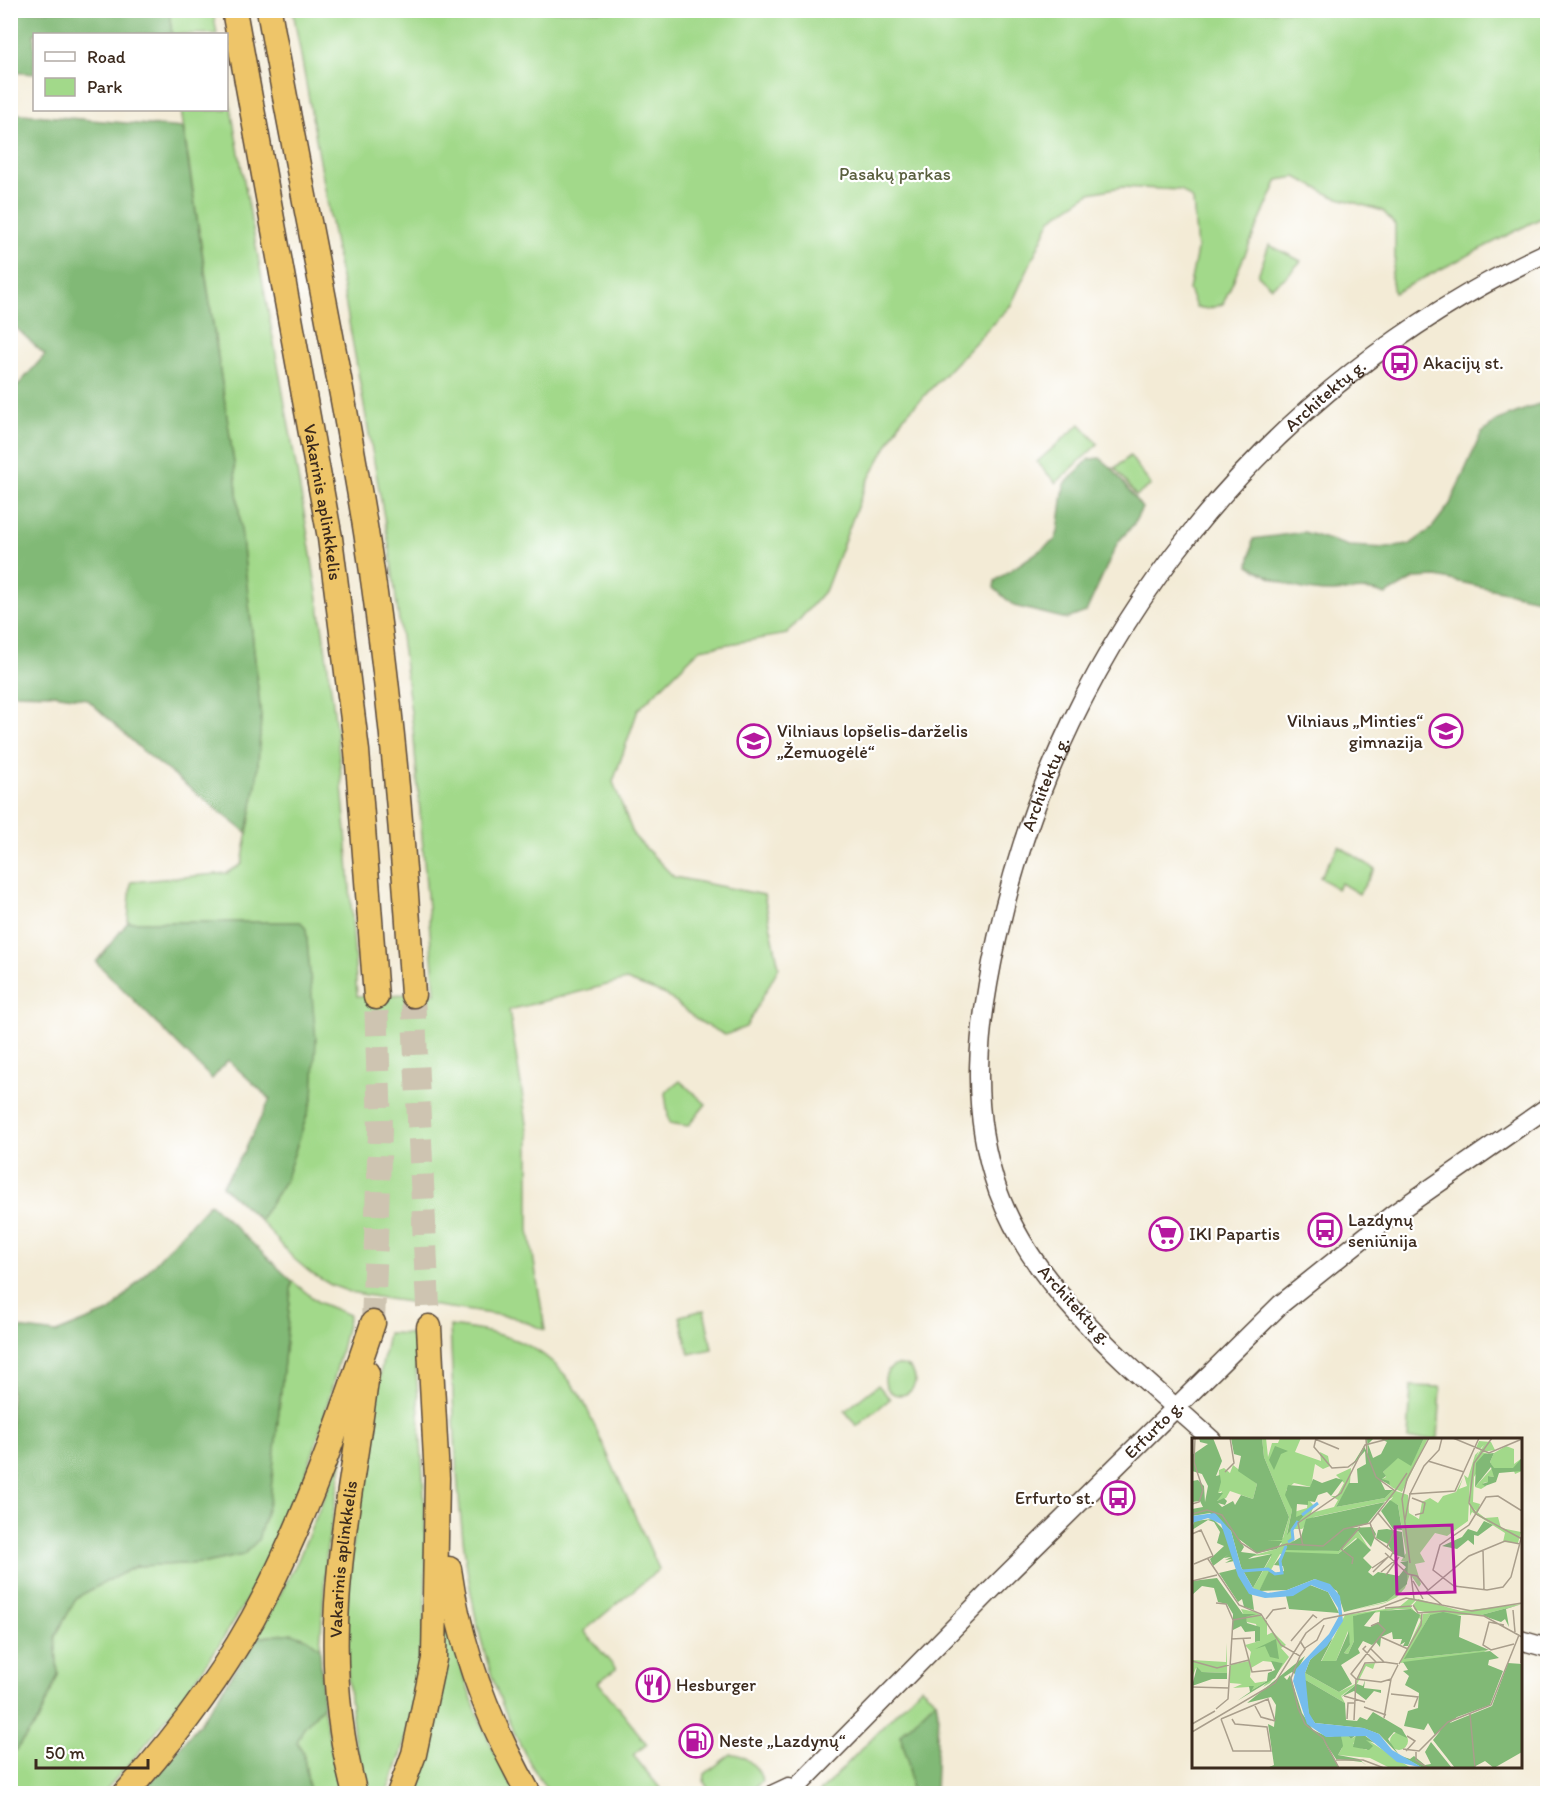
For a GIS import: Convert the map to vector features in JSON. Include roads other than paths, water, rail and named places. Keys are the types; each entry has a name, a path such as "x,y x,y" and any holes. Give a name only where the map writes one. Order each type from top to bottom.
{"highway":[{"name":"Vakarinis aplinkkelis","path":"234,10 330,538 357,751 376,997"},
{"name":"Vakarinis aplinkkelis","path":"269,10 340,382 379,622 394,750 413,995"},
{"name":"Vakarinis aplinkkelis","path":"125,1794 149,1767 197,1704 239,1642 266,1595 334,1437 373,1323 357,1450 340,1552 334,1627 337,1710 355,1794"},
{"path":"399,1794 414,1754 434,1659 437,1478 429,1327"},
{"path":"437,1478 453,1598 473,1673 501,1743 529,1794"}],"street":[{"name":"Architektų g.","path":"1210,1438 1089,1325 1045,1276 1007,1213 986,1151 977,1081 982,1016 1004,906 1026,829 1055,756 1100,664 1144,594 1204,514 1280,432 1374,354 1476,288 1548,252"},
{"name":"Erfurto g.","path":"797,1791 999,1582 1177,1408 1240,1342 1344,1251 1451,1173 1548,1107"},
{"path":"1522,1640 1548,1648"},
{"path":"774,1794 782,1788 797,1791"}],"tunnel":[{"path":"413,995 429,1327"},
{"path":"373,1323 380,1130 376,997"}],"place":[{"name":"Akacijų st.","path":"1400,363"},
{"name":"Vilniaus „Minties“ gimnazija","path":"1446,731"},
{"name":"Vilniaus lopšelis-darželis „Žemuogėlė“","path":"754,741"},
{"name":"Lazdynų seniūnija","path":"1325,1230"},
{"name":"IKI Papartis","path":"1166,1234"},
{"name":"Erfurto st.","path":"1118,1498"},
{"name":"Hesburger","path":"653,1685"},
{"name":"Neste „Lazdynų“","path":"696,1741"}],"park label":[{"name":"Pasakų parkas","path":"895,174"}]}
